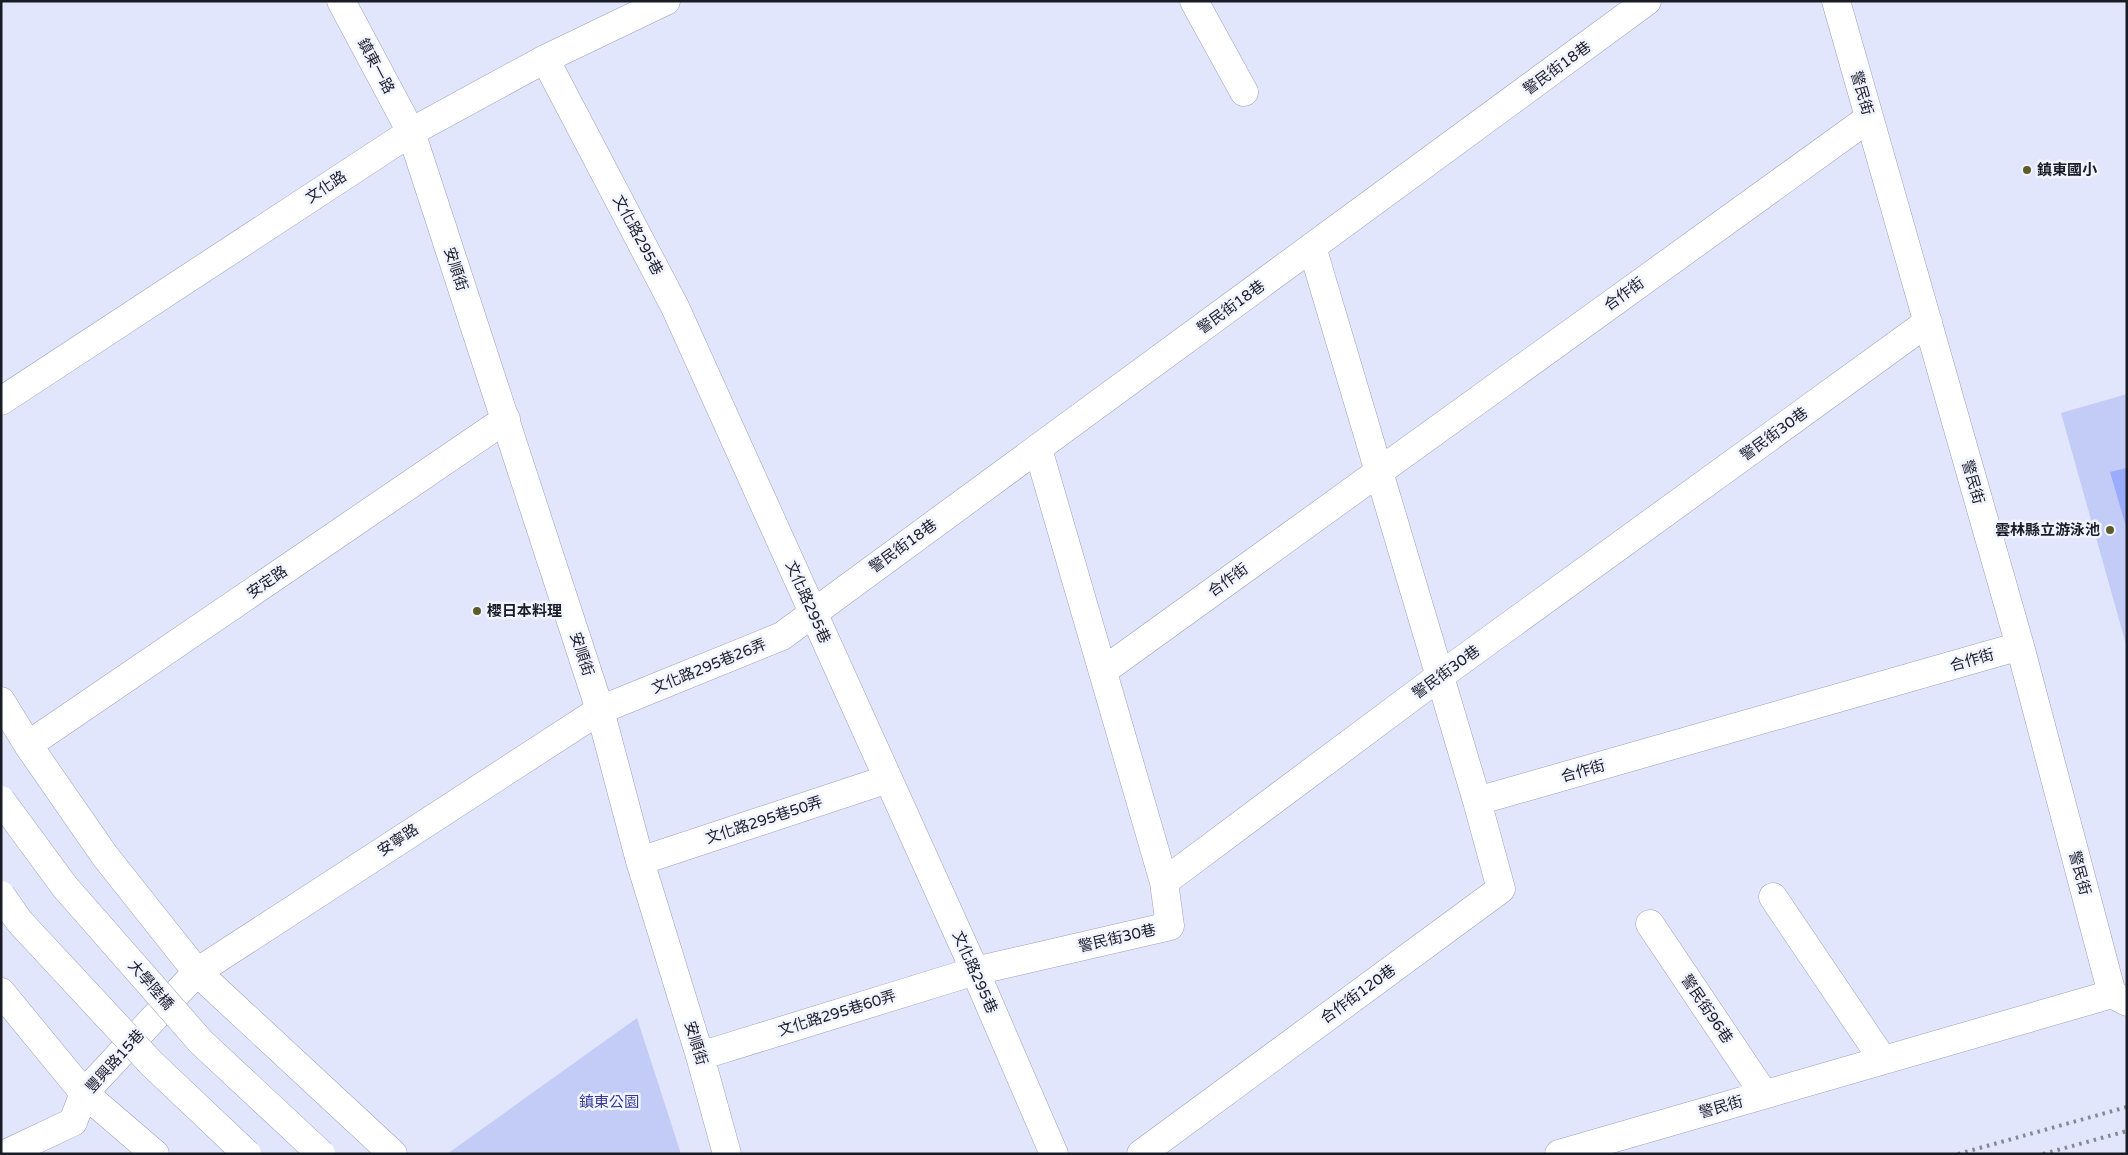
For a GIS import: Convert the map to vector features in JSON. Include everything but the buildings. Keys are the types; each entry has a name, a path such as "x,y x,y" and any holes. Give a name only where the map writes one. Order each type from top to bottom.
{"street":[{"name":"鎮東一路","path":"341,1 411,132"},
{"name":"文化路","path":"1,401 411,132 545,59 666,1"},
{"path":"1194,1 1244,92"},
{"name":"警民街18巷","path":"812,612 1038,450 1647,1"},
{"name":"警民街","path":"1559,1154 1883,1060 2119,998 1836,1"},
{"name":"文化路295巷","path":"545,59 675,307 975,971 1054,1154"},
{"name":"合作街","path":"1103,671 1870,118"},
{"name":"安順街","path":"411,132 600,710 640,862 700,1056 727,1154"},
{"path":"1312,247 1477,801"},
{"name":"警民街30巷","path":"975,971 1170,926 1164,882 1440,676 1928,322"},
{"name":"安定路","path":"28,745 506,419"},
{"path":"1038,450 1164,882"},
{"name":"文化路295巷26弄","path":"600,710 782,636 812,612"},
{"name":"合作街","path":"1477,801 2020,646"},
{"path":"1,701 28,745 105,856 196,972 393,1154"},
{"name":"安寧路","path":"196,972 600,710"},
{"name":"文化路295巷50弄","path":"640,862 888,779"},
{"name":"大學陸橋","path":"1,800 65,887 202,1042 321,1154"},
{"name":"合作街120巷","path":"1141,1154 1501,889 1477,801"},
{"path":"1,895 20,922 151,1063 247,1154"},
{"path":"1773,897 1883,1060"},
{"name":"警民街96巷","path":"1650,924 1764,1094"},
{"name":"文化路295巷60弄","path":"700,1056 975,971"},
{"name":"豐興路15巷","path":"5,1154 73,1122 84,1093 196,972"},
{"path":"1,992 84,1093 155,1154"}],"green space":[{"name":"雲林縣立游泳池","path":"2127,394 2127,648 2061,413"},
{"name":"鎮東公園","path":"637,1018 681,1154 447,1154"}],"water":[{"name":"雲林縣立游泳池","path":"2127,468 2127,530 2110,472"}],"railway":[{"path":"1958,1154 2127,1107"},
{"path":"2043,1154 2127,1131"}],"place":[{"name":"鎮東國小","path":"2027,170"},
{"name":"雲林縣立游泳池","path":"2110,530"},
{"name":"櫻日本料理","path":"477,611"}]}
